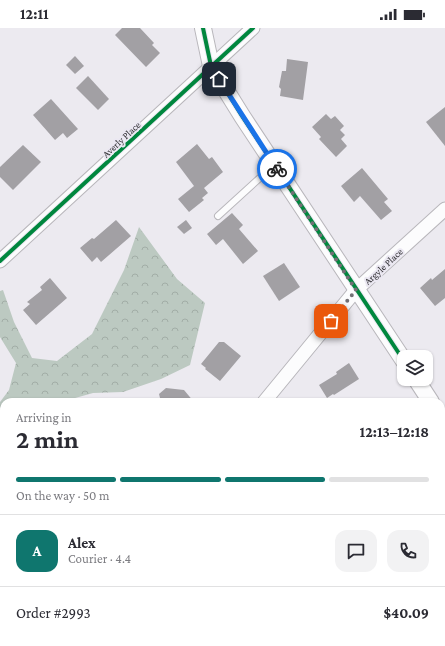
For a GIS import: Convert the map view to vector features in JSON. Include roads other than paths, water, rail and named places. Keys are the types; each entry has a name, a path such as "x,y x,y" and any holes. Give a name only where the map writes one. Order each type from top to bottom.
{"street":[{"path":"203,28 211,66 274,165 397,351"},
{"name":"Averly Place","path":"0,261 253,28"},
{"name":"Argyle Place","path":"267,398 356,290 445,209"},
{"path":"421,386 428,398"}],"lane":[{"path":"218,216 274,165"}]}
